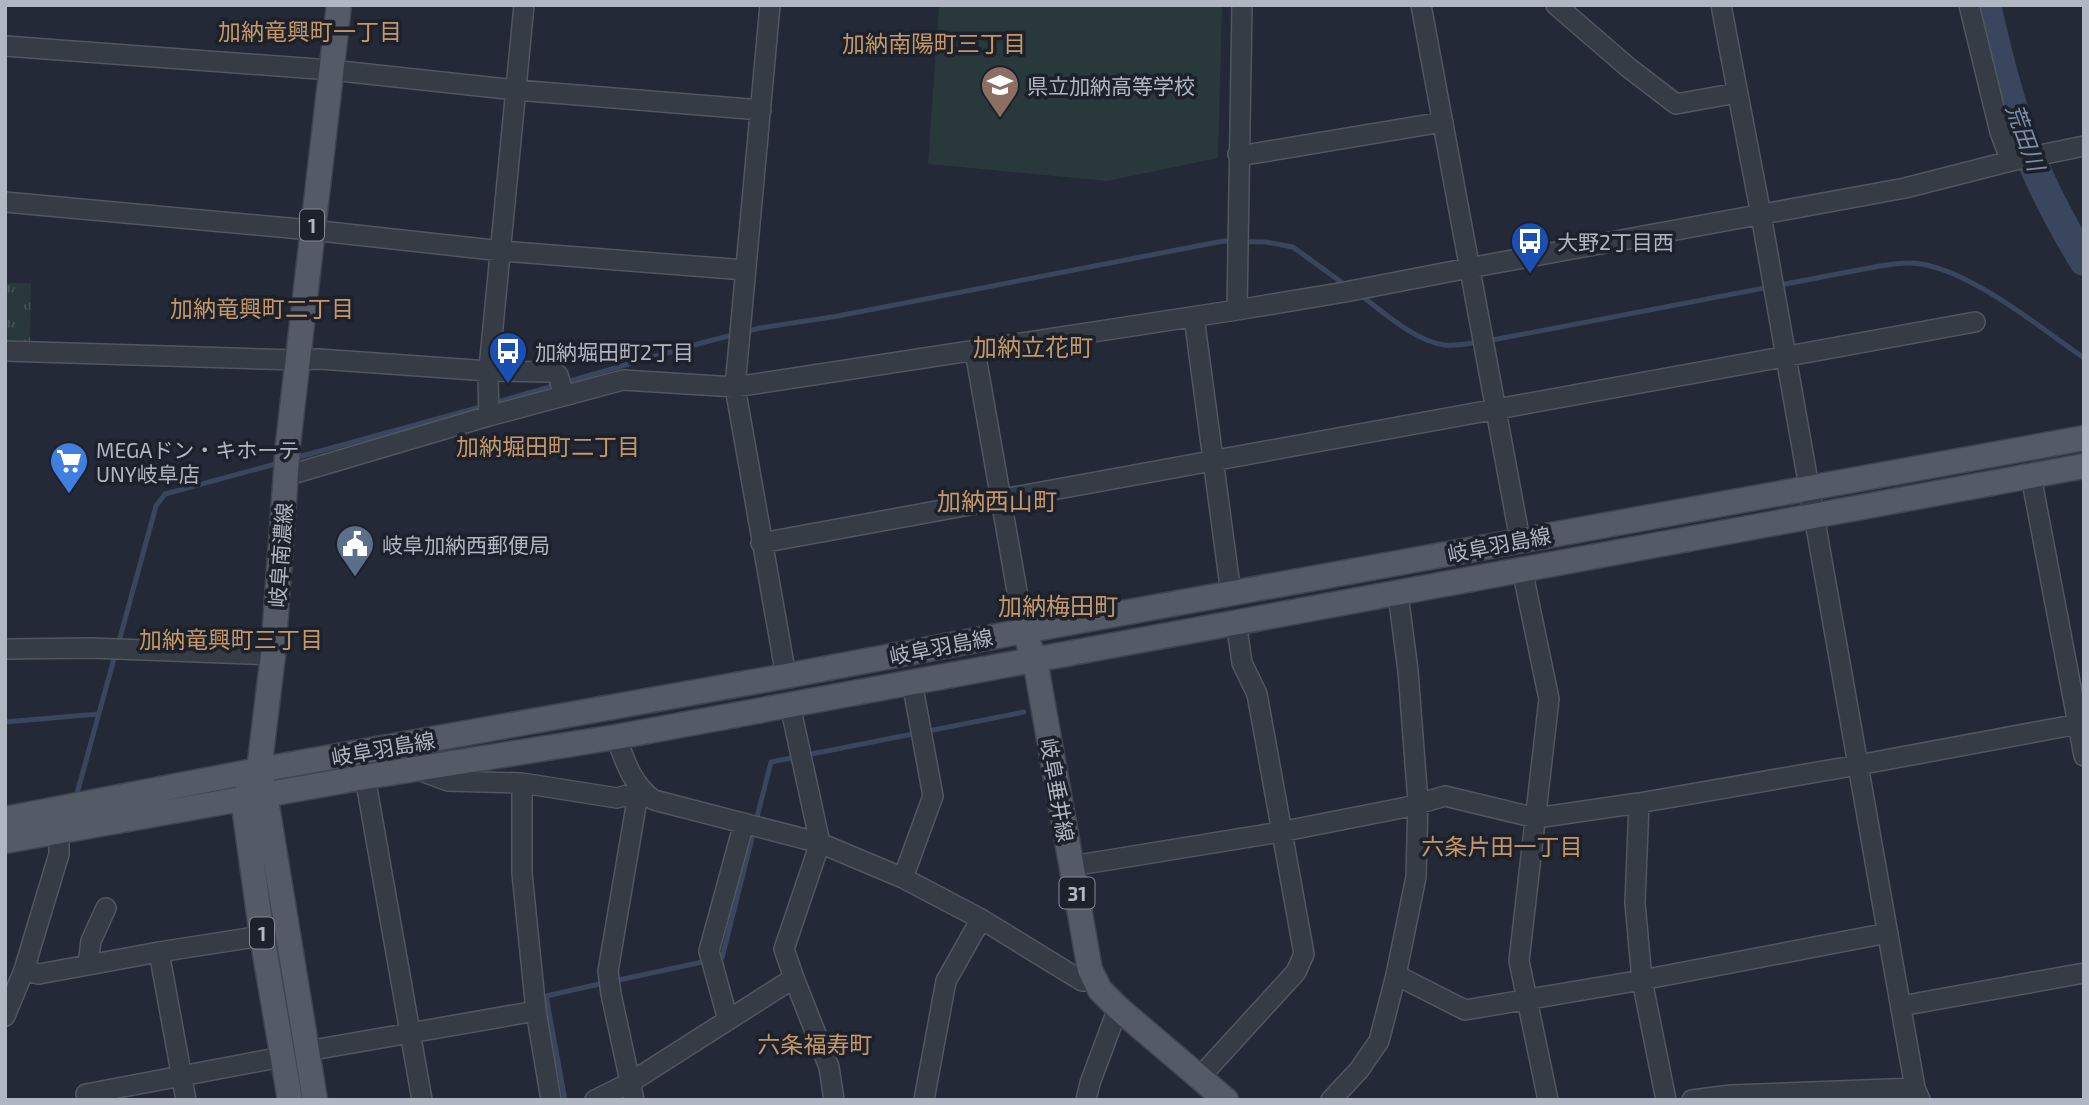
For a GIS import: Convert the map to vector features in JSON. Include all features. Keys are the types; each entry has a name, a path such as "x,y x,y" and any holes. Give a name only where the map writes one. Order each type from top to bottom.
{"main road":[{"name":"岐阜南濃線","path":"254,797 260,770 273,655 296,360 339,5"},
{"name":"岐阜羽島線","path":"5,819 260,770 2084,438"},
{"name":"岐阜羽島線","path":"5,841 365,777 616,737 2084,466"},
{"name":"岐阜垂井線","path":"1024,631 1035,660 1090,970 1100,990 1118,1008 1226,1100"},
{"name":"1","path":"254,797 262,936 290,1100"},
{"name":"1","path":"254,797 316,1100"}],"street":[{"path":"488,407 489,371 524,5"},
{"path":"770,5 735,387 786,676"},
{"path":"1237,310 1242,5"},
{"path":"1421,5 1520,540"},
{"path":"1556,5 1629,68 1676,104 1737,93"},
{"path":"1692,1100 1731,1095 1917,1094 1761,215 1721,5"},
{"path":"1969,5 2000,132 2015,160"},
{"path":"5,46 331,70 516,90 761,110"},
{"path":"1238,154 1443,122"},
{"path":"286,476 488,407 561,386 623,380 735,387 1194,317 1345,292 1905,188 2015,160 2084,146"},
{"path":"5,202 312,230 502,251 745,270"},
{"path":"1194,317 1231,594"},
{"path":"761,543 1975,322"},
{"path":"5,351 319,359 489,371 551,372 561,386"},
{"path":"975,351 1024,631"},
{"path":"2031,476 2081,723 2084,756"},
{"path":"1522,569 1549,699 1519,961 1548,1100"},
{"path":"1331,1100 1359,1070 1379,1041 1416,877 1418,802 1408,671 1398,594"},
{"path":"1200,1077 1296,972 1304,954 1257,694 1242,663 1236,621"},
{"path":"5,649 92,648 273,655"},
{"path":"902,878 933,796 912,682"},
{"path":"790,705 820,843 784,948 829,1067 834,1100"},
{"path":"1072,866 1280,832 1407,807 1445,796 1536,818 1858,765 2081,723"},
{"path":"616,737 630,773 642,792 654,800 820,843 902,878 981,919 1082,981 1096,981"},
{"path":"416,769 448,781 522,783 617,798 642,792"},
{"path":"365,777 422,1100"},
{"path":"522,783 522,873 536,1011 551,1100"},
{"path":"632,1091 608,971 636,806 642,792"},
{"path":"1640,803 1635,903 1642,980 1667,1100"},
{"path":"728,1020 709,951 744,824"},
{"path":"5,1016 24,970 59,854 59,831"},
{"path":"88,964 91,941 106,908"},
{"path":"923,1100 946,981 981,919"},
{"path":"1396,975 1465,1010 1528,1001 1888,933"},
{"path":"24,970 39,974 262,936"},
{"path":"159,952 186,1100"},
{"path":"1901,1006 2084,973"},
{"path":"595,1100 632,1091 728,1020 794,978"},
{"path":"1086,1100 1118,1008"},
{"path":"307,1051 536,1011"},
{"path":"86,1094 282,1057"}],"green space":[{"path":"939,5 1222,5 1218,158 1107,181 928,164"},
{"path":"5,283 31,283 30,341 5,340"}],"waterway":[{"name":"荒田川","path":"1986,5 2007,90 2030,156 2051,202 2084,261"},
{"path":"494,403 760,328 838,316 1223,241 1266,242 1293,247 1348,287"},
{"path":"1487,341 1869,268 1912,263 1933,267 1978,286 2084,358"},
{"path":"1359,294 1399,324 1432,342 1444,345 1478,342"},
{"path":"295,458 484,406"},
{"path":"118,645 156,506 165,494 279,463"},
{"path":"76,797 115,655"},
{"path":"756,821 771,762 1024,712"},
{"path":"5,722 98,714"},
{"path":"716,959 722,958 754,830"},
{"path":"614,981 707,961"},
{"path":"565,1100 546,996 604,983"}],"place":[{"name":"県立加納高等学校","path":"1000,119"},
{"name":"大野2丁目西","path":"1530,275"},
{"name":"加納堀田町2丁目","path":"508,385"},
{"name":"MEGAドン・キホーテ UNY岐阜店","path":"69,495"},
{"name":"岐阜加納西郵便局","path":"355,578"}],"district":[{"name":"加納竜興町一丁目","path":"310,31"},
{"name":"加納南陽町三丁目","path":"934,43"},
{"name":"加納竜興町二丁目","path":"262,308"},
{"name":"加納立花町","path":"1033,346"},
{"name":"加納堀田町二丁目","path":"548,446"},
{"name":"加納西山町","path":"997,500"},
{"name":"加納梅田町","path":"1058,605"},
{"name":"加納竜興町三丁目","path":"231,639"},
{"name":"六条片田一丁目","path":"1502,846"},
{"name":"六条福寿町","path":"815,1044"}]}
